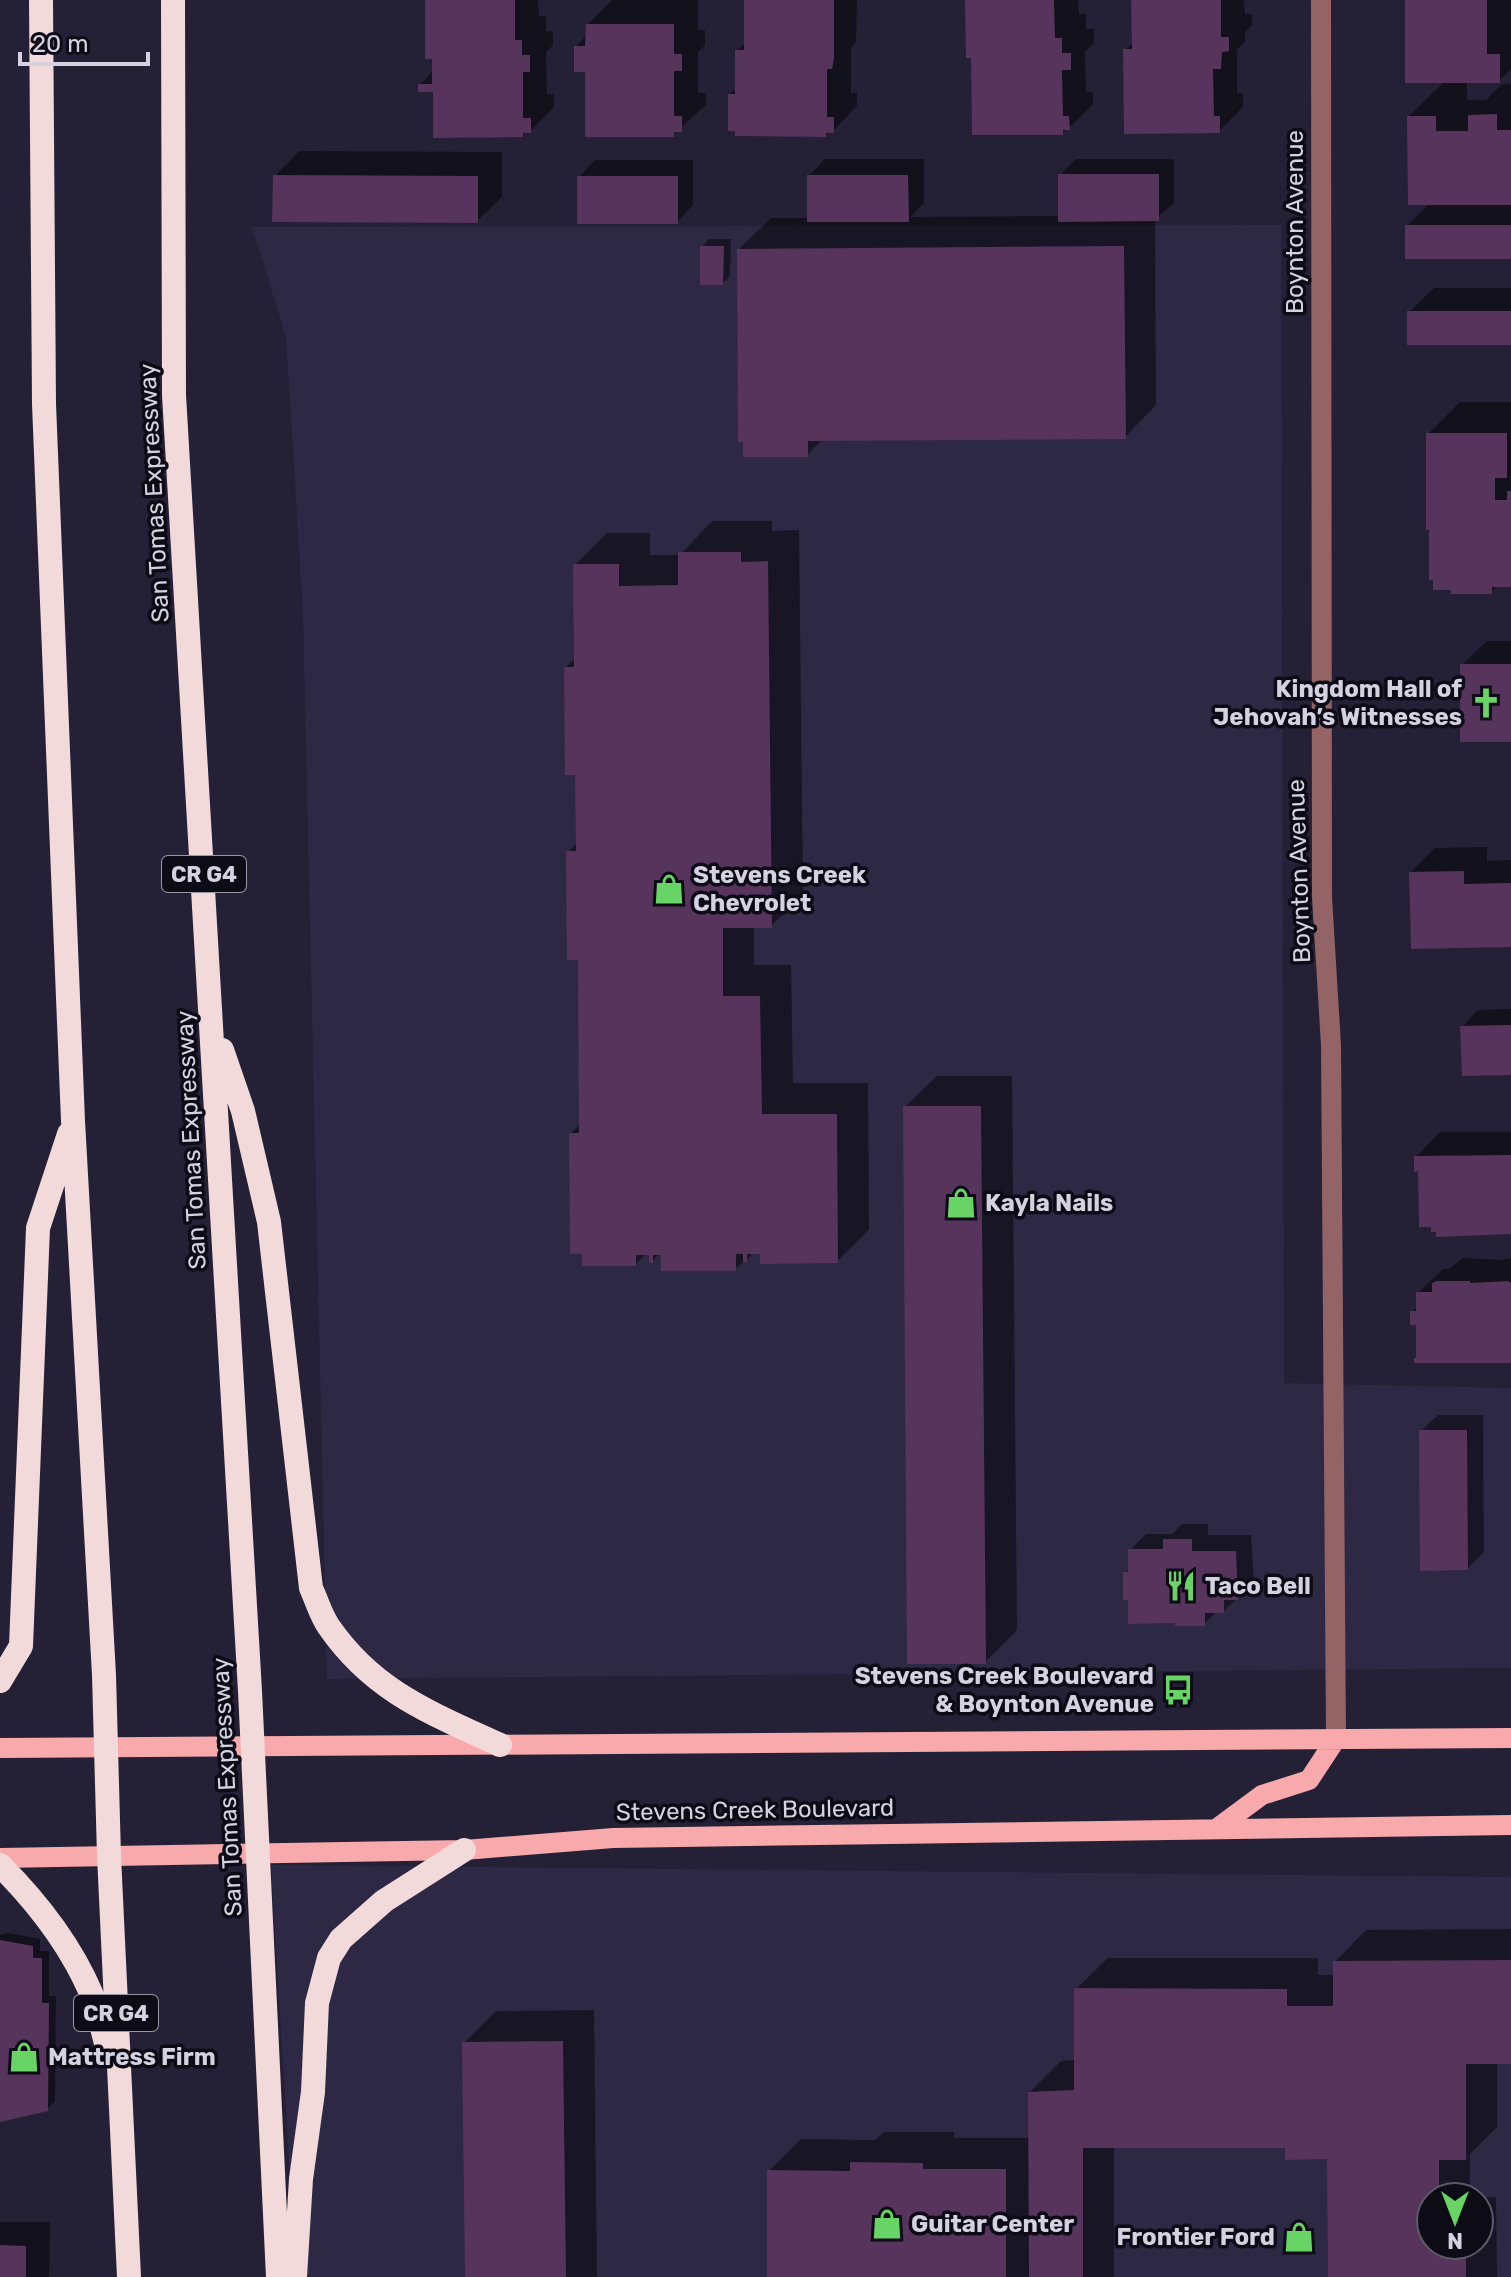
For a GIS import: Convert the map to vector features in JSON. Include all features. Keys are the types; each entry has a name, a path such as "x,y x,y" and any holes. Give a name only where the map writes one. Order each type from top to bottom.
{"highway":[{"name":"CR G4","path":"41,0 44,404 73,1121 90,1398 129,2277"},
{"name":"San Tomas Expressway","path":"173,0 174,395 253,1747 278,2277"},
{"path":"213,1024 243,1111 269,1222 311,1588 327,1625 358,1664 382,1685 414,1705 500,1745"},
{"path":"0,1681 21,1646 38,1228 73,1121"},
{"path":"295,2277 301,2179 313,2092 317,2003 329,1958 341,1939 384,1901 464,1850"},
{"path":"0,1865 23,1888 66,1943 92,1995 120,2093"}],"main road":[{"path":"0,1748 1511,1738"},
{"path":"1216,1829 1262,1795 1309,1780 1336,1739"},
{"name":"Stevens Creek Boulevard","path":"0,1858 464,1850 613,1838 1511,1825"}],"street":[{"name":"Boynton Avenue","path":"1321,0 1322,897 1331,1045 1336,1739"}],"shaded area":[{"path":"1281,225 1284,1383 1511,1388 1511,1668 327,1679 303,614 286,337 252,227"},
{"path":"271,1865 1511,1877 1511,2277 296,2277"}],"building":[{"path":"425,0 515,0 515,40 522,40 522,55 530,55 530,72 523,72 523,118 531,118 531,133 523,133 523,137 433,138 433,92 418,92 418,84 432,84 432,59 425,59"},
{"path":"744,0 834,0 834,58 832,69 827,69 827,117 834,117 834,133 826,133 826,137 735,136 735,131 728,131 728,94 735,94 735,50 744,50"},
{"path":"965,0 1054,0 1055,38 1062,38 1062,53 1071,53 1071,70 1062,70 1063,116 1069,116 1070,130 1063,130 1063,135 972,135 971,58 966,58"},
{"path":"1131,0 1221,0 1221,37 1229,37 1229,51 1222,52 1221,69 1213,69 1214,116 1220,116 1220,133 1124,134 1123,49 1132,49"},
{"path":"1405,0 1487,0 1487,54 1500,54 1500,83 1405,83"},
{"path":"586,24 674,24 674,54 682,54 682,71 674,71 674,116 682,116 682,132 674,132 674,137 585,137 585,72 574,72 574,46 585,46"},
{"path":"1497,114 1497,130 1511,130 1511,205 1408,205 1407,116 1436,116 1436,131 1468,131 1468,115"},
{"path":"1058,174 1159,174 1159,221 1058,222"},
{"path":"273,175 478,176 478,223 272,222"},
{"path":"807,175 908,175 909,222 807,222"},
{"path":"577,176 678,176 678,224 577,224"},
{"path":"1405,225 1511,225 1511,259 1405,259"},
{"path":"700,246 724,246 723,285 700,285"},
{"path":"1124,246 1126,439 808,441 808,457 743,457 743,442 738,442 737,249"},
{"path":"1407,311 1511,311 1511,345 1407,345"},
{"path":"1426,433 1507,433 1507,478 1495,478 1495,500 1507,500 1507,491 1511,491 1511,587 1492,587 1492,594 1451,594 1451,590 1433,590 1433,580 1429,580 1429,530 1426,530"},
{"name":"Stevens Creek Chevrolet","path":"678,552 741,552 741,562 768,561 772,928 723,928 723,996 760,996 762,1114 837,1114 838,1263 760,1264 760,1254 747,1254 747,1262 743,1262 743,1254 736,1254 736,1271 661,1271 661,1255 653,1255 653,1263 649,1263 649,1255 636,1255 636,1266 582,1266 582,1254 570,1254 569,1133 579,1133 578,960 567,960 566,851 576,851 575,775 565,775 564,667 574,667 573,564 619,564 619,586 678,585"},
{"name":"Kingdom Hall of Jehovah’s Witnesses","path":"1460,664 1511,664 1511,742 1460,742"},
{"path":"1464,871 1464,884 1511,883 1511,947 1411,949 1409,872"},
{"path":"1511,1025 1511,1075 1462,1076 1460,1026"},
{"path":"903,1106 981,1106 986,1664 907,1664"},
{"path":"1511,1155 1511,1234 1436,1237 1431,1227 1419,1227 1418,1171 1414,1172 1414,1156"},
{"path":"1432,1283 1511,1283 1511,1363 1414,1363 1416,1325 1410,1325 1410,1311 1416,1311 1416,1292 1432,1292"},
{"path":"1419,1430 1467,1430 1468,1570 1420,1571"},
{"name":"Taco Bell","path":"1163,1539 1192,1539 1192,1551 1236,1551 1238,1600 1224,1600 1224,1613 1205,1613 1205,1626 1128,1624 1128,1600 1123,1600 1123,1572 1128,1572 1128,1549 1163,1549"},
{"name":"Mattress Firm","path":"0,1940 33,1946 33,1958 42,1958 42,2003 49,2003 48,2111 0,2122"},
{"path":"1511,1960 1511,2064 1466,2064 1466,2160 1439,2160 1439,2181 1415,2181 1415,2261 1466,2261 1466,2277 1328,2277 1327,2159 1285,2160 1285,2148 1083,2148 1083,2277 1029,2277 1028,2092 1074,2090 1074,1988 1287,1989 1287,2006 1333,2006 1333,1961"},
{"path":"563,2041 566,2277 465,2277 462,2042"},
{"name":"Guitar Center","path":"850,2162 923,2163 923,2169 1006,2169 1006,2277 767,2277 767,2170 850,2171"},
{"path":"0,2245 26,2246 26,2277 0,2277"}],"place":[{"name":"Kingdom Hall of Jehovah’s Witnesses","path":"1486,703"},
{"name":"Stevens Creek Chevrolet","path":"669,889"},
{"name":"Kayla Nails","path":"961,1203"},
{"name":"Taco Bell","path":"1181,1586"},
{"name":"Stevens Creek Boulevard & Boynton Avenue","path":"1178,1690"},
{"name":"Mattress Firm","path":"24,2057"},
{"name":"Guitar Center","path":"887,2224"},
{"name":"Frontier Ford","path":"1299,2237"}]}
